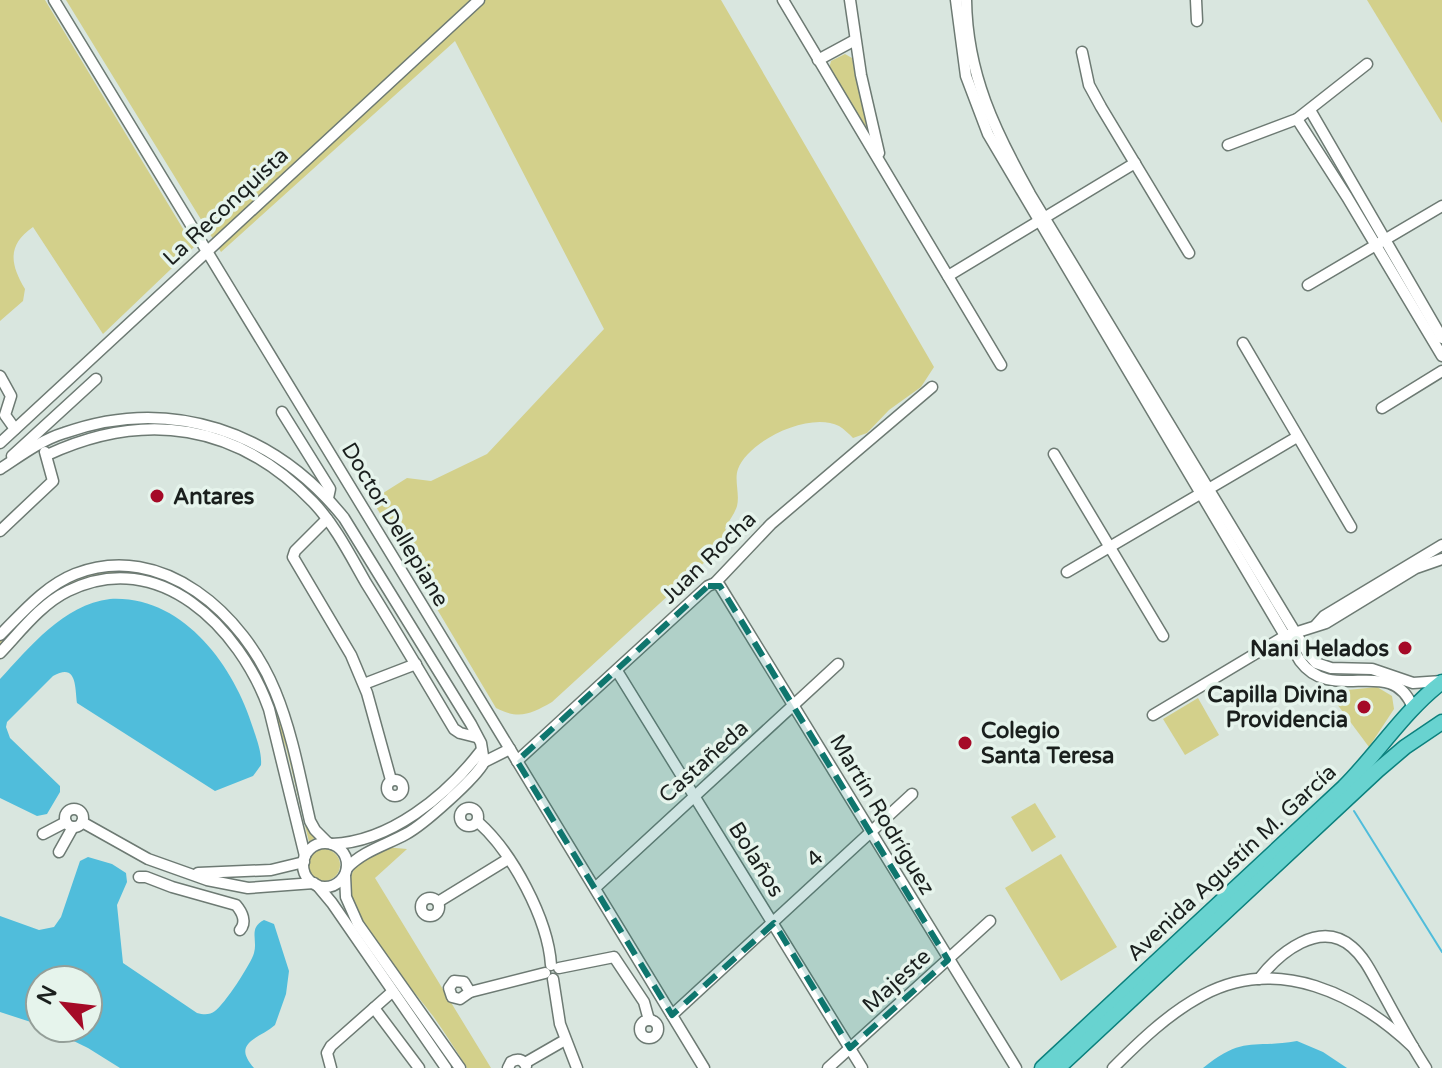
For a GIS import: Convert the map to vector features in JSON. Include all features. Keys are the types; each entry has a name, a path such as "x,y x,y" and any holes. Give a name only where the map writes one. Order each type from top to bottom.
{"main road":[{"name":"Avenida Agustín M. García","path":"1042,1068 1344,787 1370,761 1413,708 1442,681"},
{"path":"1413,708 1417,722 1425,727 1439,724"},
{"name":"Avenida Agustín M. García","path":"1058,1068 1378,770 1439,724"}],"street":[{"name":"Doctor Dellepiane","path":"54,0 704,1068"},
{"name":"La Reconquista","path":"0,443 479,0"},
{"path":"783,0 1001,365"},
{"path":"850,0 855,40 881,163"},
{"path":"956,0 961,54 975,104 999,155 1042,220 1308,671 1332,682 1390,679 1413,683 1442,681"},
{"path":"966,0 970,48 986,108 1042,220"},
{"path":"1196,0 1197,21"},
{"path":"818,60 855,40"},
{"path":"1082,52 1084,71 1093,93 1189,253"},
{"path":"1228,145 1297,119 1367,64"},
{"path":"1310,110 1442,356"},
{"path":"1297,119 1442,338"},
{"path":"948,276 1135,163"},
{"path":"1308,285 1442,206"},
{"path":"1243,343 1351,527"},
{"path":"1382,408 1442,371"},
{"path":"0,376 11,396 2,418 15,429"},
{"path":"0,468 96,379"},
{"name":"Juan Rocha","path":"517,761 708,586 715,583 779,517 932,387"},
{"path":"282,412 330,489 327,519"},
{"path":"54,417 63,433"},
{"path":"0,468 63,433 119,420 178,420 241,437 265,448 294,467 342,514 481,743 482,757"},
{"path":"47,455 87,438 167,429 195,433 232,445 269,465 299,489 327,519 454,729 476,737"},
{"path":"0,531 53,481 38,431"},
{"path":"1067,572 1297,437"},
{"path":"294,467 307,453"},
{"path":"1054,454 1163,636"},
{"path":"342,514 327,519 295,551 293,557 344,641 364,684 391,780"},
{"path":"1153,715 1289,635 1315,627 1324,616 1439,554"},
{"path":"0,635 44,592 74,574 112,567 138,567 168,574 192,586 230,620 262,664 275,691 290,736 310,821 315,830 345,856 346,897 358,924 460,1068"},
{"path":"0,653 57,597 88,583 113,578 155,582 184,597 226,635 249,665 269,709 305,874 332,903 446,1068"},
{"name":"Martín Rodríguez","path":"715,583 720,586 1016,1068"},
{"path":"1289,635 1313,660 1335,669 1372,669 1390,679 1406,694 1413,708"},
{"path":"417,665 427,653"},
{"path":"364,684 417,665 434,664"},
{"name":"Castañeda","path":"595,888 838,664"},
{"path":"1332,682 1342,676 1335,669"},
{"name":"Bolaños","path":"617,671 862,1068"},
{"path":"43,834 74,824 180,871 239,887 336,884 365,854 417,820 469,765 482,757 510,749"},
{"name":"4","path":"672,1015 912,794"},
{"path":"180,871 271,870 304,859 314,846 358,840 417,820"},
{"path":"478,822 508,859 535,907 550,951 565,1040 577,1068"},
{"path":"59,852 74,824"},
{"path":"438,902 508,859"},
{"path":"231,903 243,872"},
{"path":"139,877 207,901 231,903 243,919 240,930"},
{"name":"Majeste","path":"828,1068 990,921"},
{"path":"1259,979 1300,942 1311,938 1330,938 1353,948 1426,1068"},
{"path":"470,992 614,957 644,1002 649,1020"},
{"path":"1113,1068 1160,1024 1204,994 1259,979 1310,983 1341,994 1377,1015 1413,1047"},
{"path":"331,1068 327,1053 331,1046 392,992"},
{"path":"1377,1015 1386,1012 1389,1003"},
{"path":"374,1008 419,1068"},
{"path":"508,1068 514,1060 526,1066 565,1040"}],"highlighted area":[{"path":"708,586 720,586 948,960 850,1048 774,923 672,1015 517,761"}],"shaded area":[{"path":"0,0 45,0 194,247 103,334 33,227 19,241 14,255 16,271 25,289 23,301 0,321"},
{"path":"66,0 721,0 934,367 921,387 889,410 867,433 853,438 839,426 813,422 782,431 754,448 738,469 737,506 725,528 730,539 552,702 525,714 504,712 496,708 372,500 407,478 431,481 487,454 604,329 455,41 221,252"},
{"path":"1367,0 1442,0 1442,123"},
{"path":"845,54 852,58 870,133 829,69 831,61"},
{"path":"129,570 159,575 186,590 215,612 239,638 274,699 286,733 316,837 309,842 287,751 265,687 249,656 225,626 190,595 148,576 92,577 74,584 0,647 0,641 15,626 57,590 88,576"},
{"path":"1377,687 1392,696 1394,709 1369,747 1328,692"},
{"path":"1198,698 1219,735 1185,755 1163,719"},
{"path":"1035,803 1056,837 1032,852 1011,817"},
{"path":"385,847 407,849 375,878 491,1068 467,1068 433,1016 371,933 352,899 350,885 353,871 366,857"},
{"path":"324,849 335,854 340,865 335,876 324,881 313,876 308,865 313,854"},
{"path":"1061,854 1117,947 1061,981 1005,888"}],"water":[{"path":"110,599 136,601 160,609 202,639 219,659 244,704 259,746 261,765 253,776 215,791 77,703 71,674 61,672 53,676 7,722 6,727 10,738 60,786 60,792 47,814 37,816 0,798 0,679 62,619 93,603"},
{"path":"88,857 112,864 126,873 127,882 117,905 123,963 197,1013 209,1014 219,1007 252,958 256,927 264,920 274,924 289,971 286,994 275,1025 246,1047 245,1052 254,1068 120,1068 80,1044 104,1044 104,964 24,964 24,1020 0,1012 0,916 39,930 54,927 61,917 80,861"},
{"path":"1297,1041 1323,1052 1347,1068 1203,1068 1239,1047"}],"waterway":[{"path":"1354,811 1442,952"}],"place":[{"name":"Antares","path":"157,496"},
{"name":"Nani Helados","path":"1405,648"},
{"name":"Capilla Divina Providencia","path":"1364,707"},
{"name":"Colegio Santa Teresa","path":"965,743"}]}
